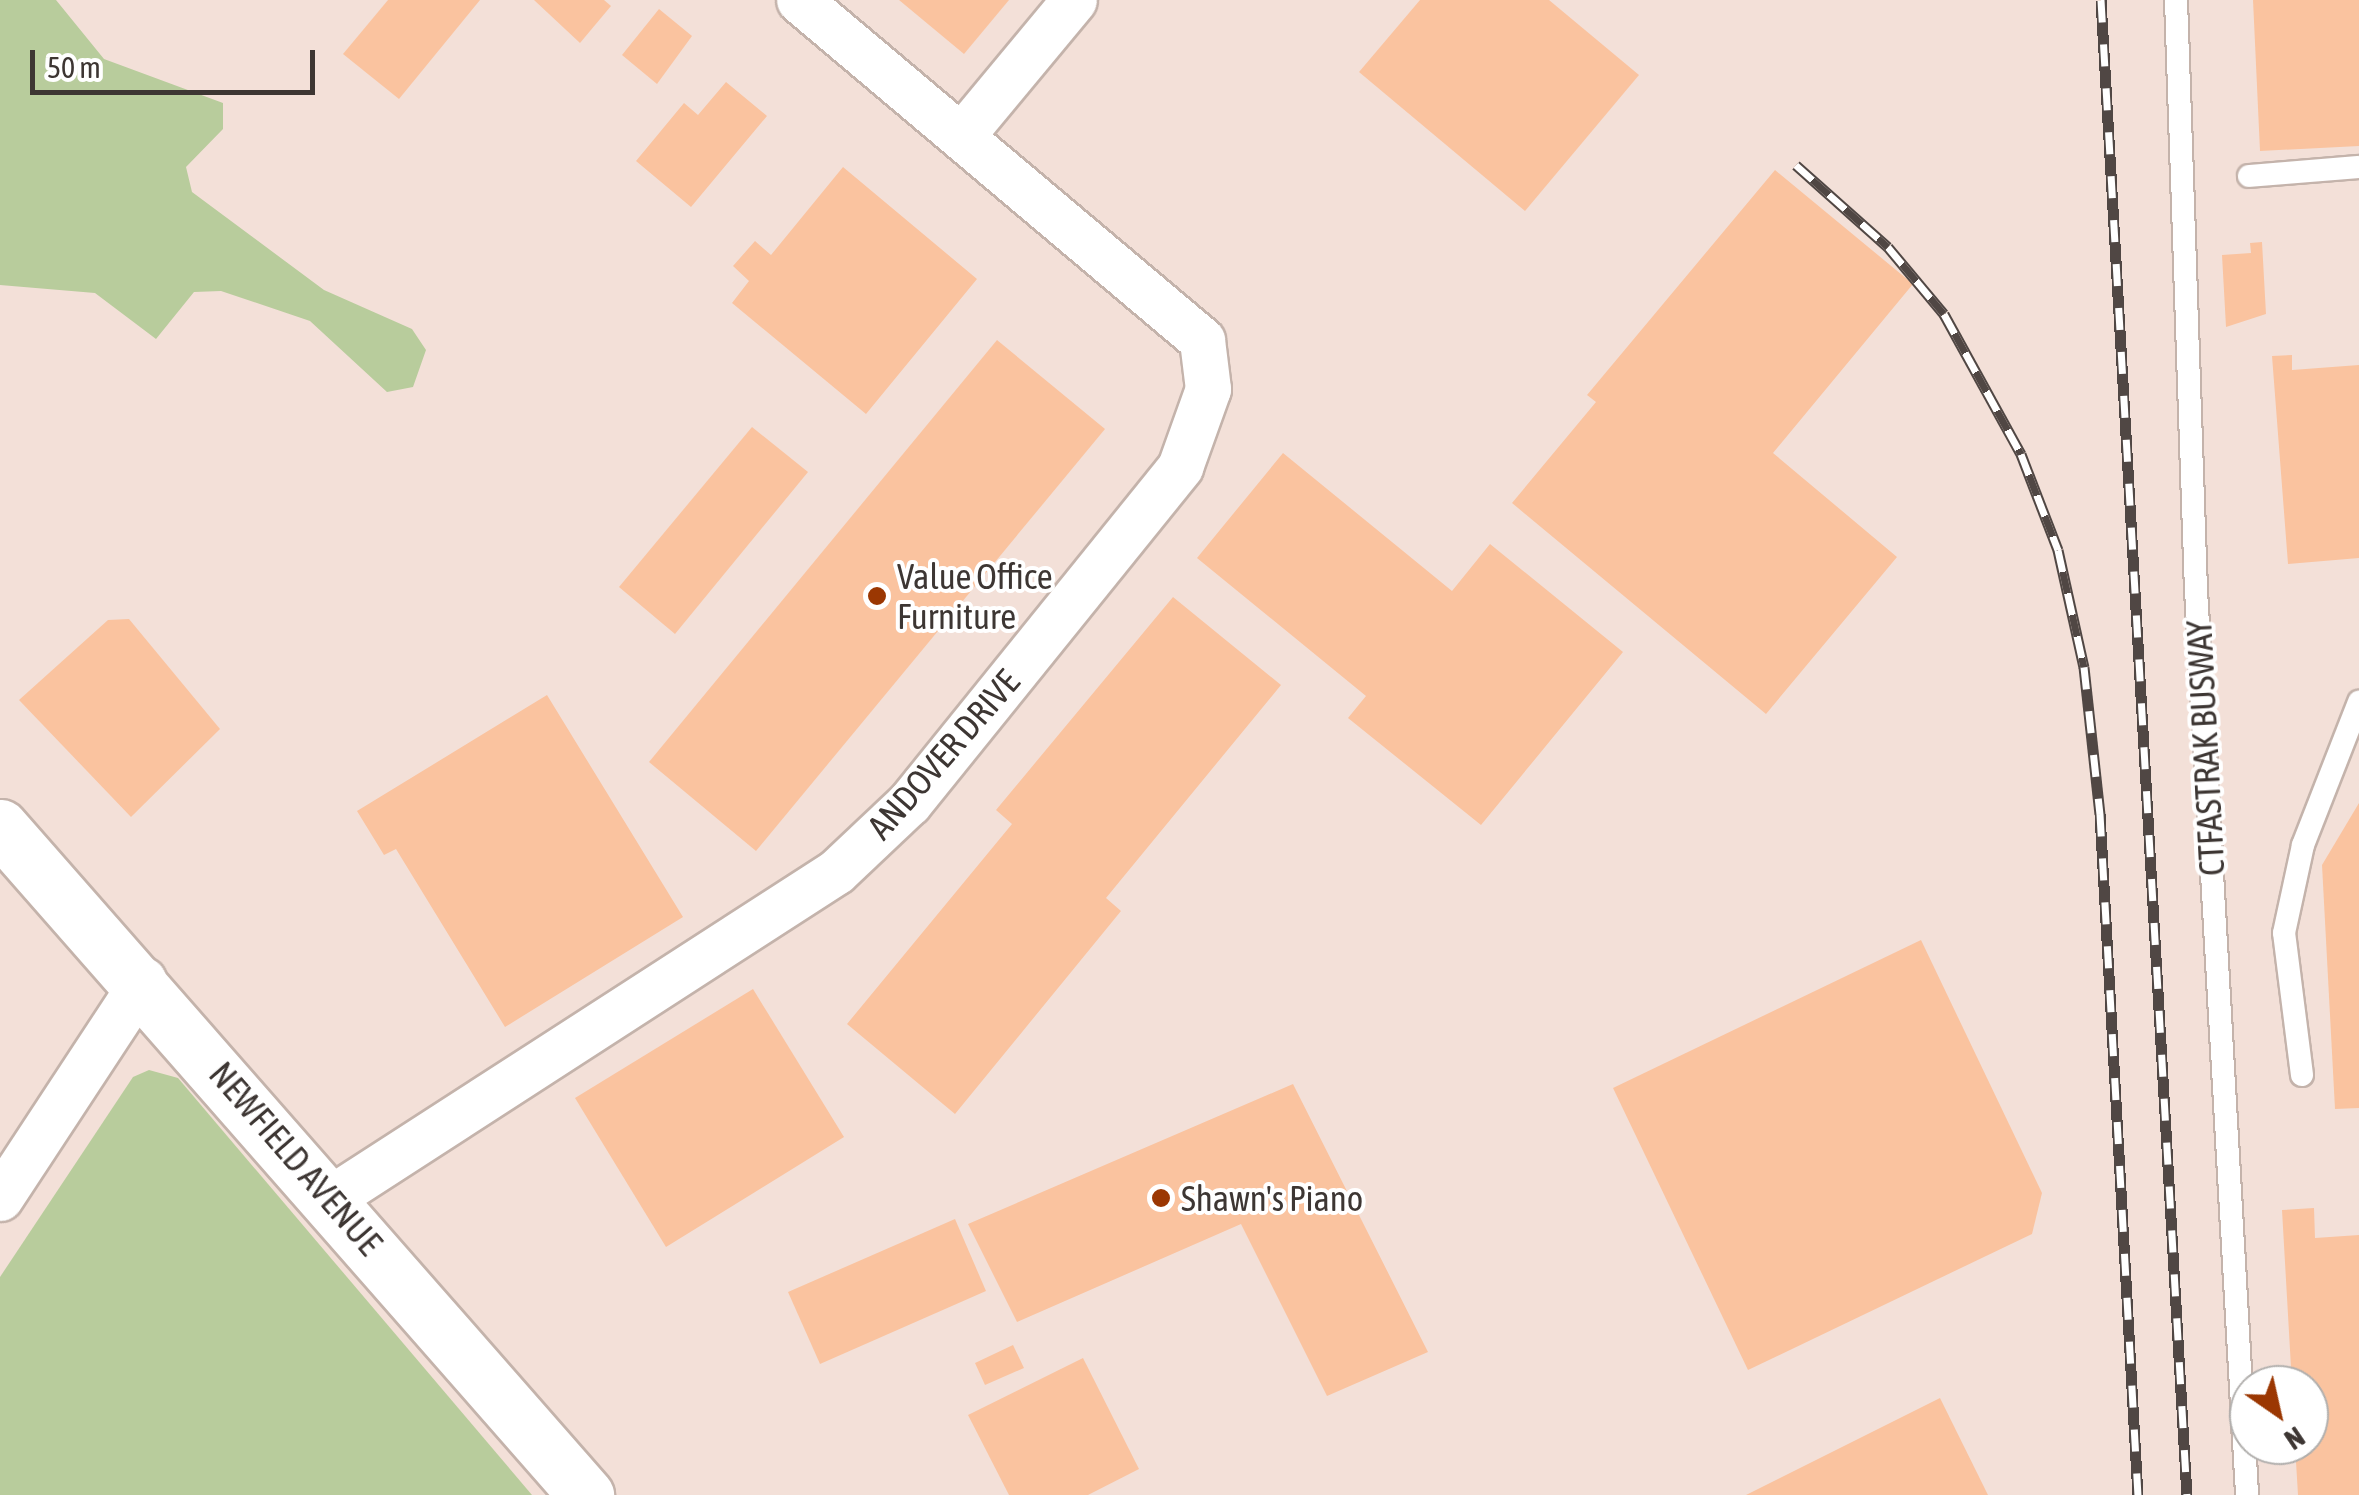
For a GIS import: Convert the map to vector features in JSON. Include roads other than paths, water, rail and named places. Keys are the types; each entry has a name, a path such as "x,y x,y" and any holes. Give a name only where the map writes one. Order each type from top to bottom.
{"street":[{"name":"ANDOVER DRIVE","path":"330,1198 837,871 909,803 1180,466 1208,389 1202,340 799,0"},
{"path":"962,134 1074,0"},
{"name":"NEWFIELD AVENUE","path":"0,827 142,980 586,1495"},
{"path":"0,1198 142,980"}],"lane":[{"name":"CTFASTRAK BUSWAY","path":"2176,0 2196,590 2248,1495"},
{"path":"2249,176 2359,166"},
{"path":"2302,1075 2284,933 2302,845 2359,702"}],"railway":[{"path":"2101,0 2187,1495"},
{"path":"1796,165 1888,247 1944,314 2021,454 2058,550 2084,667 2100,814 2138,1495"}],"place":[{"name":"Value Office Furniture","path":"877,596"},
{"name":"Shawn's Piano","path":"1161,1198"}]}
